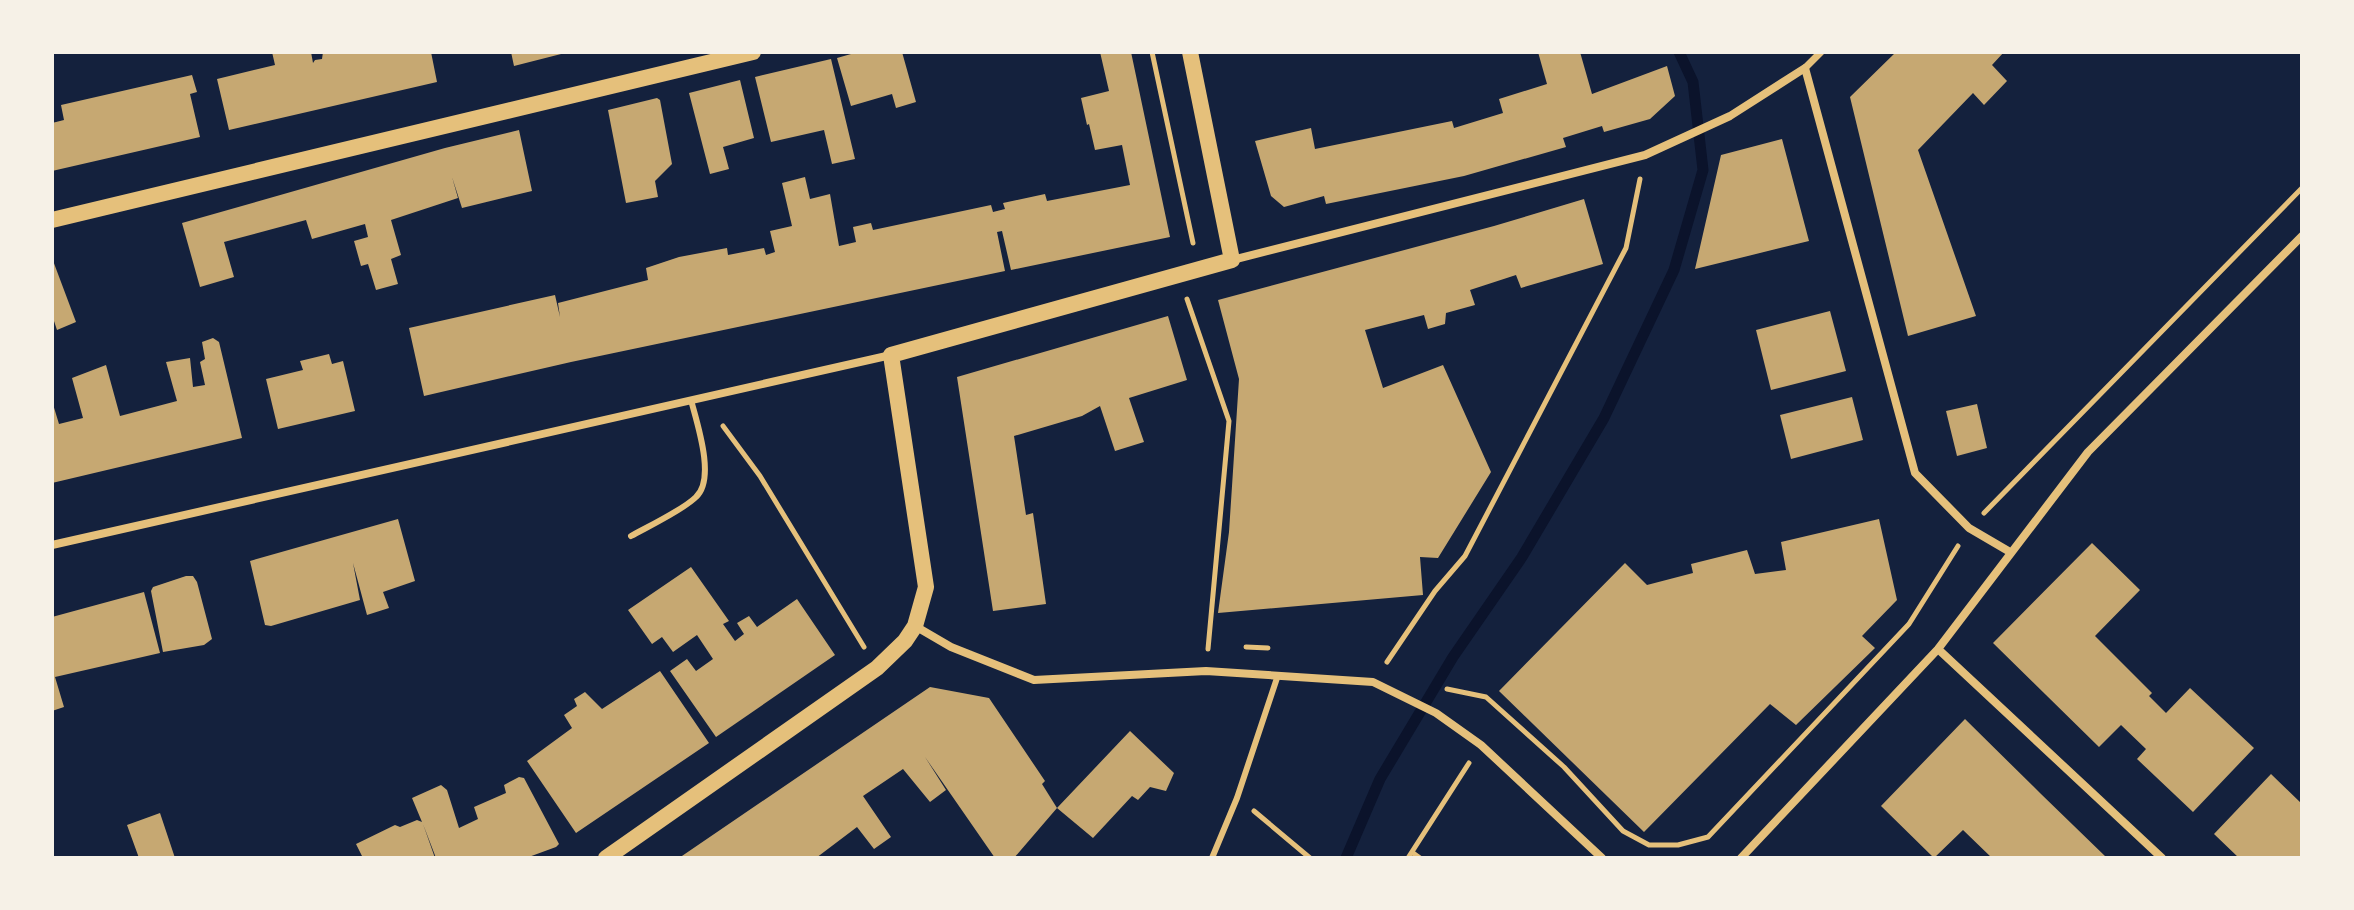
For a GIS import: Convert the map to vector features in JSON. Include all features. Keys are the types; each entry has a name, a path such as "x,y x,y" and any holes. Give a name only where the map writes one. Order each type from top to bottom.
{"main road":[{"path":"52,220 753,52"},
{"path":"606,858 877,668 905,641 915,626 926,587 891,355 1232,260 1190,52"}],"street":[{"path":"1232,260 1645,155 1730,116 1805,68 1821,52"},
{"path":"1805,68 1915,473 1969,528 2010,552"},
{"path":"1741,858 1938,649 2088,452 2302,236"},
{"path":"52,545 891,355"},
{"path":"915,626 951,647 1034,680 1206,671 1373,682 1436,713 1481,745 1602,858"},
{"path":"1938,649 2162,858"}],"lane":[{"path":"631,536 698,497 706,469 691,400"},
{"path":"1212,858 1237,798 1278,675"}],"path":[{"path":"1152,52 1199,268"},
{"path":"1373,682 1435,591 1465,556 1626,248 1645,155"},
{"path":"1451,690 1486,697 1564,767 1623,831 1649,845 1678,845 1708,837 1909,624 1969,528 2302,188"},
{"path":"1178,274 1229,421 1208,650"},
{"path":"703,398 760,476 877,668"},
{"path":"1420,858 1410,856 1481,745"},
{"path":"1237,798 1310,858"}],"building":[{"path":"272,52 311,52 313,63 322,59 323,52 431,52 437,82 229,130 217,79 275,65"},
{"path":"511,52 565,52 565,53 514,66"},
{"path":"858,52 902,52 916,102 896,108 892,94 851,106 837,58"},
{"path":"1100,52 1131,52 1170,237 1011,270 1002,231 997,232 1005,271 424,396 409,328 555,295 560,317 558,303 648,280 646,268 679,257 727,248 728,255 764,248 766,255 775,252 770,231 792,226 782,183 805,177 810,199 830,194 839,246 856,242 853,227 871,223 873,230 991,205 993,212 1005,209 1003,203 1045,194 1047,201 1130,185 1122,145 1095,150 1087,125 1081,98 1109,91"},
{"path":"1538,52 1580,52 1592,94 1667,66 1675,96 1650,119 1604,132 1602,126 1563,138 1566,147 1464,176 1326,204 1324,196 1284,207 1271,196 1255,141 1311,128 1315,149 1452,121 1454,128 1503,113 1499,99 1547,84"},
{"path":"1896,52 2004,52 1992,65 2007,81 1984,105 1973,93 1918,150 1976,316 1908,336 1850,97"},
{"path":"831,59 855,159 832,164 824,130 771,142 755,77"},
{"path":"192,75 197,92 190,94 200,137 52,171 52,123 64,120 61,105"},
{"path":"740,80 754,138 723,147 729,169 710,174 689,93"},
{"path":"657,98 660,100 672,164 655,181 658,197 626,203 608,110"},
{"path":"519,130 532,191 462,208 452,177 458,198 391,220 401,255 391,259 398,284 376,290 368,264 361,266 354,241 368,237 365,224 312,239 306,220 224,242 234,277 200,287 182,223"},
{"path":"1782,139 1809,241 1695,269 1721,155"},
{"path":"1584,199 1603,264 1521,288 1516,275 1470,290 1475,305 1446,313 1445,324 1428,329 1424,315 1365,330 1383,388 1443,365 1491,472 1438,558 1420,557 1423,595 1218,613 1229,532 1239,379 1218,300"},
{"path":"52,258 76,322 57,330 52,315"},
{"path":"1830,311 1846,371 1771,390 1756,330"},
{"path":"1168,316 1187,380 1129,398 1144,442 1115,451 1100,406 1082,416 1014,436 1026,515 1033,513 1046,604 993,611 957,377"},
{"path":"213,338 219,342 242,438 52,483 52,401 59,424 83,418 72,378 106,365 120,416 177,401 166,362 190,358 193,387 205,385 200,362 205,359 202,342"},
{"path":"329,354 332,364 343,361 355,411 278,429 266,379 303,370 300,361"},
{"path":"1852,397 1863,440 1791,459 1780,415"},
{"path":"1977,404 1987,448 1957,456 1946,411"},
{"path":"398,519 415,581 383,592 389,608 367,615 353,563 360,600 271,626 265,625 250,561"},
{"path":"1879,519 1897,600 1862,636 1875,648 1796,725 1770,704 1644,832 1499,691 1625,563 1647,585 1693,573 1691,564 1747,550 1755,574 1786,570 1781,542"},
{"path":"2092,543 2140,590 2095,636 2152,693 2149,696 2166,713 2190,688 2254,748 2193,812 2137,759 2146,749 2121,725 2099,747 1993,643"},
{"path":"691,567 729,621 723,624 735,641 744,634 737,623 749,616 757,627 797,599 835,655 716,737 670,671 687,659 696,671 713,659 697,635 673,652 662,637 652,644 628,610"},
{"path":"193,576 197,582 212,639 204,645 163,652 151,591 153,587"},
{"path":"144,592 160,653 55,677 64,707 52,711 52,617"},
{"path":"660,671 709,743 576,833 527,761 572,728 564,715 577,706 574,699 585,692 602,709"},
{"path":"930,687 989,698 1045,781 1042,784 1057,808 1014,858 995,858 925,757 946,790 930,802 903,769 863,796 891,837 874,849 857,827 816,858 679,858"},
{"path":"1965,719 2107,858 1992,858 1963,830 1934,858 1881,806"},
{"path":"1130,731 1174,773 1166,791 1150,787 1138,800 1132,796 1093,838 1057,808"},
{"path":"2271,774 2302,804 2302,858 2239,858 2214,834"},
{"path":"519,777 524,778 559,844 556,847 526,858 436,858 423,824 435,858 363,858 356,844 395,825 400,827 417,820 422,822 412,798 441,785 447,790 459,828 478,819 474,807 506,793 504,785"},
{"path":"160,813 175,858 139,858 127,825"}],"waterway":[{"path":"1346,858 1380,779 1453,657 1522,557 1604,418 1674,270 1703,170 1693,82 1679,52"}]}
